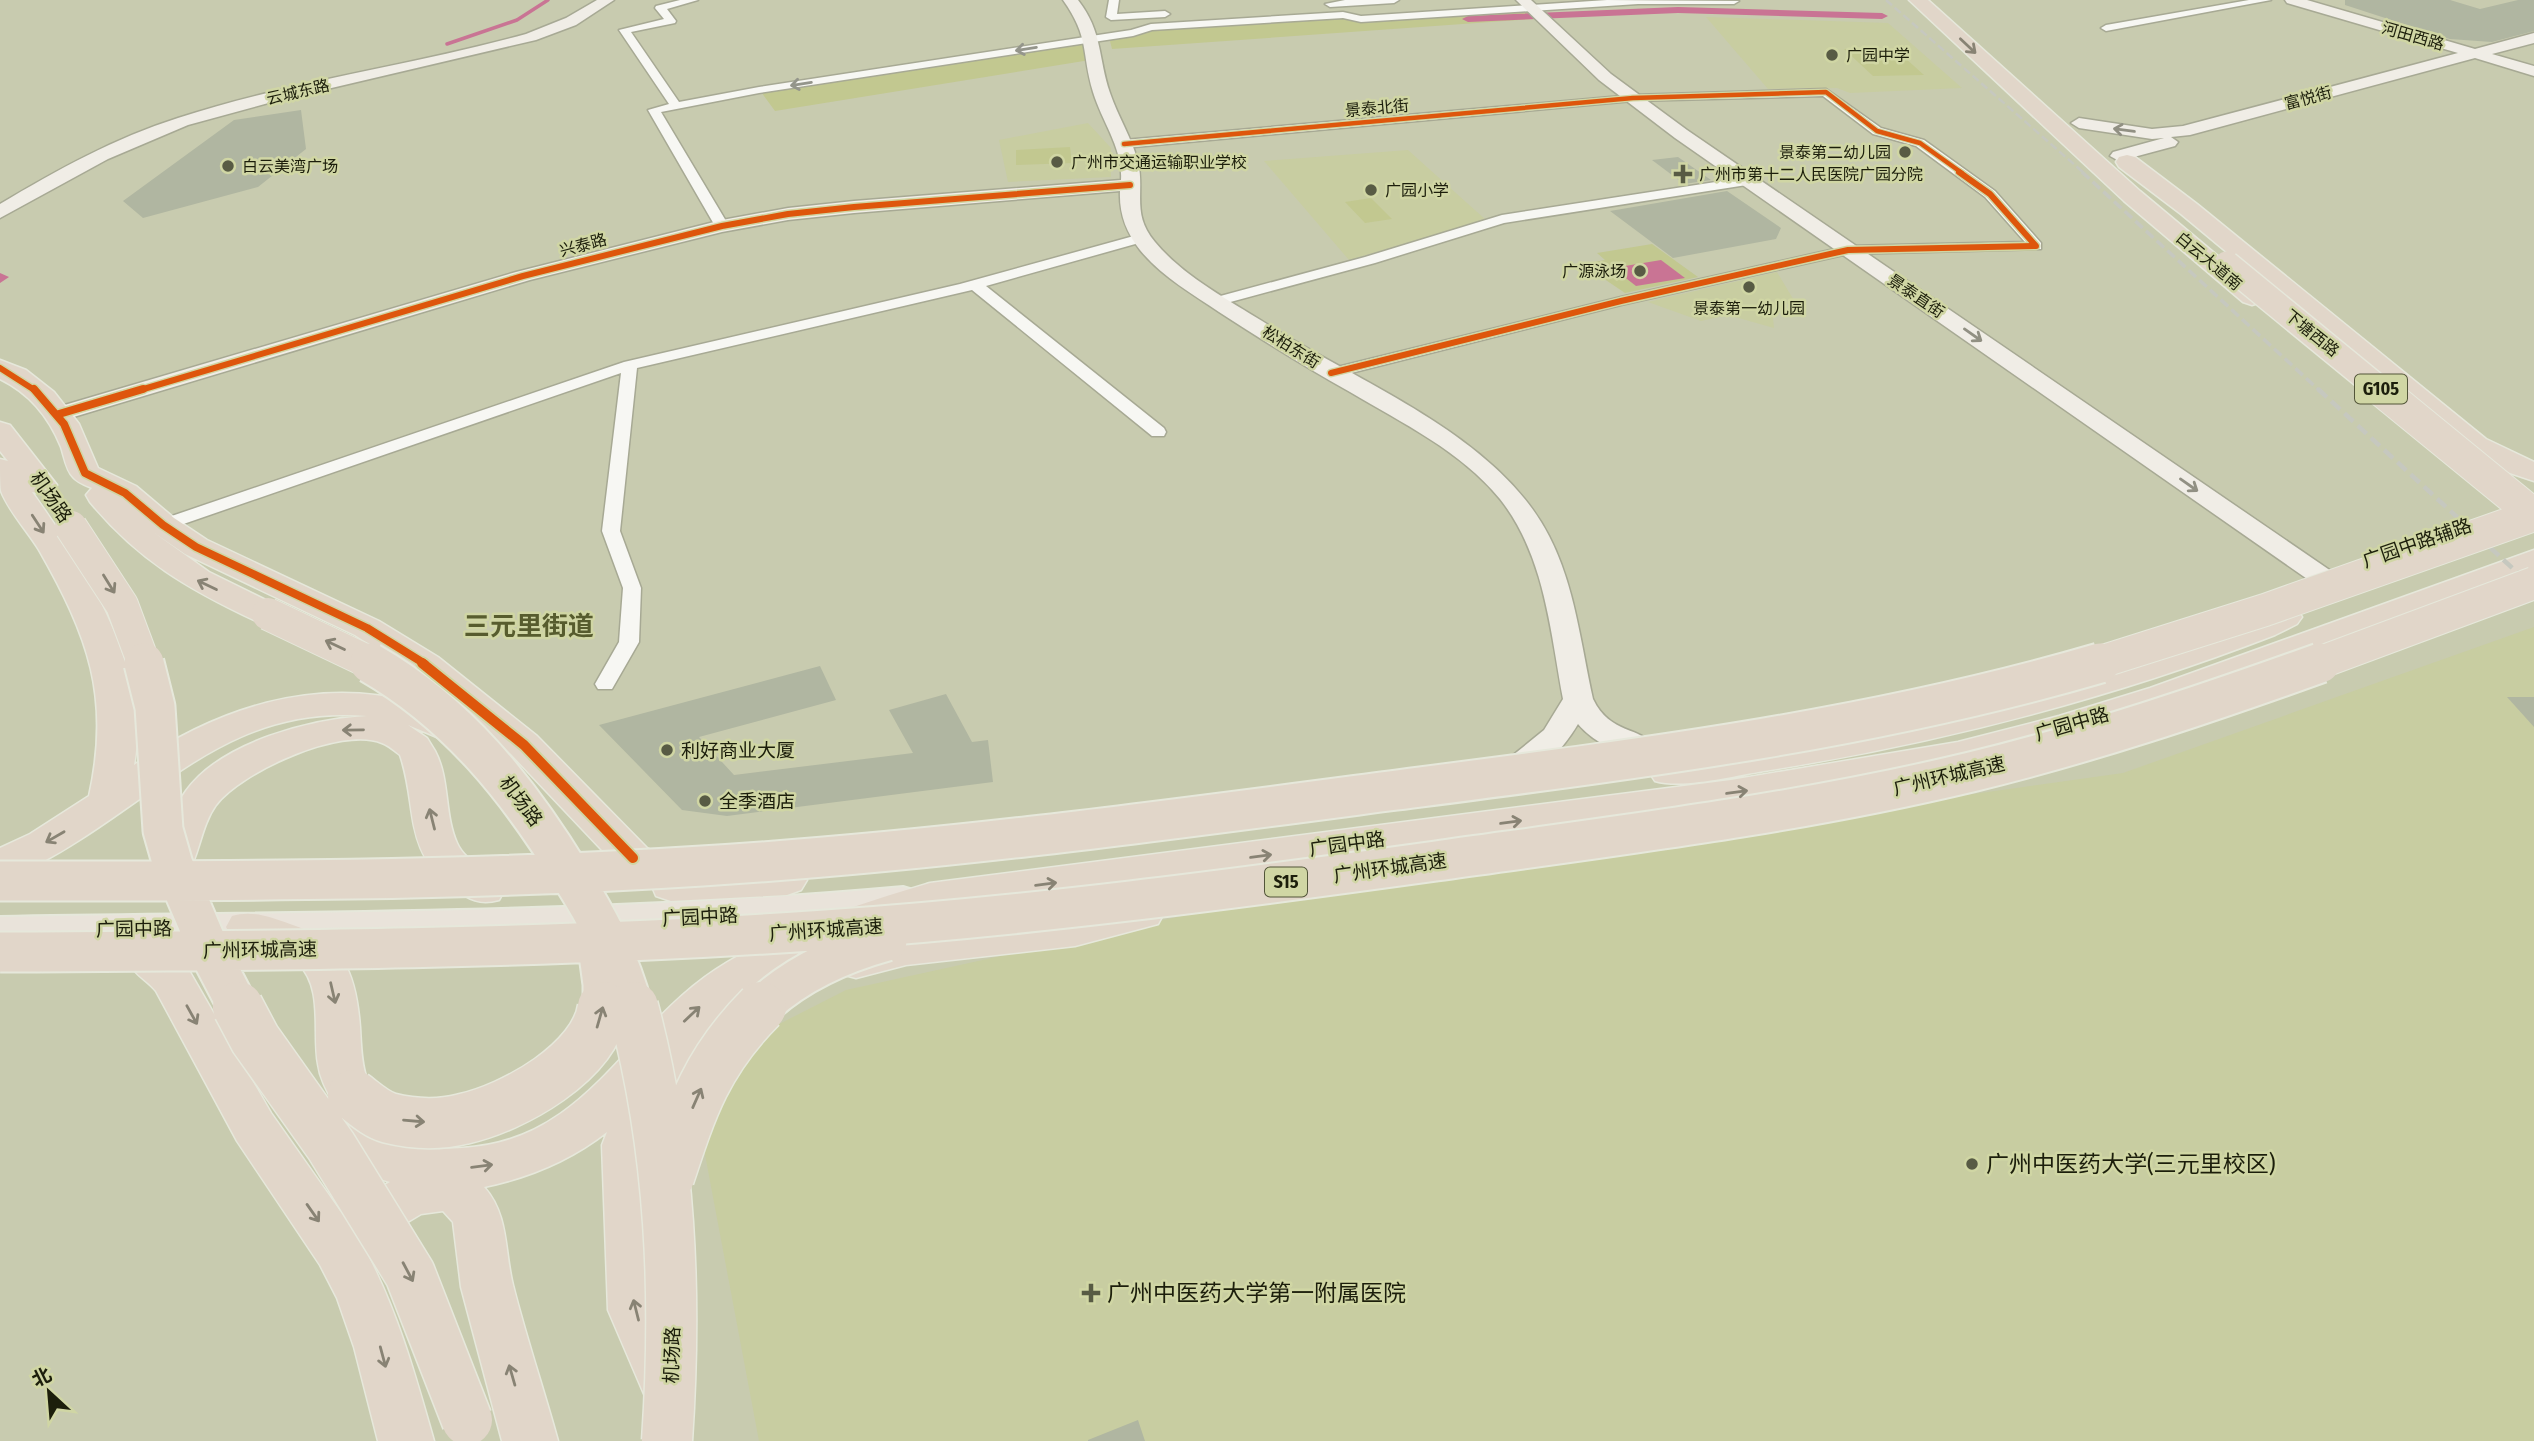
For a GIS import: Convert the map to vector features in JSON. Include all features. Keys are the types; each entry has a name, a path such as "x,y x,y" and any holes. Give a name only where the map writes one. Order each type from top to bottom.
{"highway":[{"name":"白云大道南","path":"1918,0 2137,201 2435,450 2530,512"},
{"name":"白云大道南","path":"1943,0 2079,123 2189,209 2476,445 2507,462 2534,472"},
{"name":"下塘西路","path":"2087,154 2136,187 2233,263 2530,512"},
{"name":"下塘西路","path":"2119,156 2233,263"},
{"path":"0,368 33,386 59,414 76,443 85,473 125,493 163,525 196,547 367,628 410,654 500,723 633,858 662,873 721,884"},
{"name":"机场路","path":"0,389 85,473 120,520 155,553 199,581 356,655 398,679 444,716 526,804 592,907 623,972 658,1115 667,1185 674,1295 667,1441"},
{"name":"机场路","path":"0,430 25,460 122,604 140,646 155,707 163,830 173,865 232,999 276,1072 331,1146 410,1275 470,1431"},
{"path":"2435,450 2464,455 2473,452 2476,445"},
{"path":"0,468 77,585 95,622 113,680 119,747 107,802"},
{"path":"0,880 130,881 498,875 796,859 1167,821 1690,750 1901,713 2063,673 2221,624 2530,512"},
{"name":"广园中路辅路","path":"2322,577 2530,512"},
{"name":"广园中路","path":"930,898 1756,789 1958,754 2108,714 2534,560"},
{"path":"2284,619 2322,577"},
{"name":"广州环城高速","path":"0,952 564,945 833,930 1041,911 1224,890 1617,836 1841,799 2037,755 2123,731 2218,699 2534,583"},
{"name":"广园中路","path":"486,890 721,884 869,872 1040,853 1820,751 1994,714 2114,680 2284,619"},
{"path":"119,747 247,701 375,671 410,654"},
{"path":"0,868 72,827 197,740 243,720 272,712 313,704 348,703 414,712 468,741"},
{"path":"173,865 196,805 207,791 243,762 271,748 307,736 354,730 392,734 405,738 416,749 431,817 444,858 486,890"},
{"path":"0,868 130,881"},
{"path":"276,1072 319,1118 337,1133 385,1160 402,1166 440,1169 500,1163 542,1148 573,1130 608,1104 691,1014 730,982 821,936 930,898"},
{"path":"247,927 294,942 314,953 320,960 334,992 343,1076 353,1095 386,1118 419,1122 472,1118 517,1101 549,1080 593,1035 600,1021 603,982 592,907"},
{"path":"667,1185 692,1109 709,1072 749,1017 777,992 843,954 907,937 1151,911"},
{"path":"688,1441 678,1409 634,1310 626,1145 631,1127 658,1087 700,1044 763,1001 811,978 863,959 942,944 1075,930 1151,911"},
{"path":"151,962 172,979 254,1127 338,1249 361,1293 381,1347 406,1441"},
{"path":"338,1249 355,1230 404,1199 444,1190 457,1194 474,1211 480,1231 486,1285 530,1441"}],"main road":[{"name":"广园中路","path":"2284,619 2530,512"},
{"path":"633,858 878,841 1101,817 1324,790 1770,727 1934,695 2050,666 2322,577"},
{"path":"1151,911 1418,876 1716,832 1954,786 2158,732 2401,646 2534,595"},
{"path":"2136,640 2217,643"},
{"path":"2314,641 2401,646"},
{"path":"1639,747 1707,767"},
{"path":"1432,803 1481,786 1523,763"},
{"path":"1237,827 1324,790"},
{"path":"1040,853 1101,817"},
{"path":"1418,876 1473,828"},
{"path":"1194,865 1260,898"},
{"name":"广园中路","path":"0,895 486,890"},
{"name":"广园中路","path":"0,931 446,925 668,918 758,914 930,898"},
{"path":"0,942 37,931 151,962"},
{"path":"0,961 151,962"}],"street":[{"name":"云城东路","path":"0,203 82,156 168,120 499,41 563,18 593,0"},
{"name":"云城东路","path":"0,212 83,162 156,130 214,112 512,41 571,21 607,0"},
{"path":"675,104 624,30 671,21 660,8 692,0"},
{"name":"松柏东街","path":"1070,0 1083,16 1094,38 1100,88 1131,167 1130,215 1141,238 1168,266 1217,301 1468,455 1505,489 1519,507 1538,541 1550,571 1578,699"},
{"path":"1117,2 1111,18 1394,0"},
{"path":"722,226 654,110 675,104 1133,33 1150,27 1343,15 1360,19 1705,0 1734,1"},
{"path":"2106,28 2266,0"},
{"name":"河田西路","path":"2292,0 2534,71"},
{"name":"景泰直街","path":"1533,9 1596,69 1748,181 2322,577"},
{"name":"富悦街","path":"2119,156 2482,56 2534,38"},
{"name":"富悦街","path":"2079,123 2152,134 2184,131 2482,56 2534,46"},
{"name":"景泰北街","path":"1124,144 1633,98 1826,92 1877,131 1920,143 1930,150 1990,194 2036,246 1848,250"},
{"path":"1217,301 1370,260 1502,219 1748,181"},
{"name":"兴泰路","path":"59,414 500,282 624,248 722,226 828,210 1130,185"},
{"path":"163,525 630,365 974,284 1141,238"},
{"path":"1331,373 1621,301 1848,250"},
{"path":"974,284 1158,432"},
{"path":"606,684 629,642 632,588 611,531 630,365"},
{"path":"1578,699 1586,718 1597,728 1639,747"},
{"path":"1523,763 1555,737 1578,699"}],"shaded area":[{"path":"1524,10 1534,19 1112,49 1109,37 1164,27"},
{"name":"广园中学","path":"1706,17 1888,23 1962,88 1850,93 1837,88 1768,89"},
{"path":"1085,41 1090,60 775,111 761,92"},
{"path":"1894,48 1924,75 1873,76 1844,49"},
{"name":"广州市交通运输职业学校","path":"1088,123 1111,148 1111,177 1008,182 999,140"},
{"path":"1070,147 1072,163 1016,165 1016,150"},
{"name":"广园小学","path":"1408,150 1486,220 1349,260 1264,161"},
{"path":"1371,198 1392,219 1365,223 1345,202"},
{"name":"广源泳场","path":"1652,244 1698,277 1625,293 1582,264 1605,260 1597,253"},
{"path":"1661,260 1685,278 1636,286 1613,268"},
{"name":"景泰第一幼儿园","path":"1777,272 1795,302 1772,308 1774,328 1728,315 1701,321 1648,302"},
{"name":"广州中医药大学(三元里校区)","path":"2534,627 2534,1441 759,1441 703,1144 742,1043 846,990 1319,886 2123,773"}],"building":[{"path":"2345,0 2450,0 2480,9 2518,0 2534,0 2534,31 2492,42 2450,39 2345,5"},
{"name":"白云美湾广场","path":"301,110 306,149 258,187 143,218 123,201 234,120"},
{"name":"广州市第十二人民医院广园分院","path":"1678,157 1711,180 1684,184 1652,160"},
{"path":"1727,191 1781,228 1776,239 1673,258 1610,211"},
{"name":"利好商业大厦","path":"820,666 836,700 699,737 734,775 913,753 889,710 946,694 972,742 988,740 993,782 727,816 682,810 599,725"},
{"path":"2507,697 2534,697 2534,727"},
{"path":"1138,1420 1145,1441 1088,1441 1088,1440"}],"waterway":[{"path":"447,44 517,20 548,0"},
{"path":"1468,19 1678,10 1882,16"}],"railway":[{"path":"1886,0 2084,173"},
{"path":"2082,172 2320,391"},
{"path":"2318,389 2534,588"}],"cycle path":[{"path":"1124,144 1633,98 1826,92 1877,131 1920,143 1990,194 2036,246 1848,250 1621,301 1331,373"},
{"path":"59,414 523,276 722,226 788,214 854,207 1130,185"},
{"path":"0,368 31,386 55,410 72,440 85,473 125,493 163,525 196,547 367,628 426,665 524,745 633,858"}],"place":[{"name":"广园中学","path":"1832,55"},
{"name":"景泰第二幼儿园","path":"1905,152"},
{"name":"广州市交通运输职业学校","path":"1057,162"},
{"name":"白云美湾广场","path":"228,166"},
{"name":"广州市第十二人民医院广园分院","path":"1683,174"},
{"name":"广园小学","path":"1371,190"},
{"name":"广源泳场","path":"1640,271"},
{"name":"景泰第一幼儿园","path":"1749,287"},
{"name":"利好商业大厦","path":"667,750"},
{"name":"全季酒店","path":"705,801"},
{"name":"广州中医药大学(三元里校区)","path":"1972,1164"},
{"name":"广州中医药大学第一附属医院","path":"1091,1293"}],"district":[{"name":"三元里街道","path":"529,626"}]}
